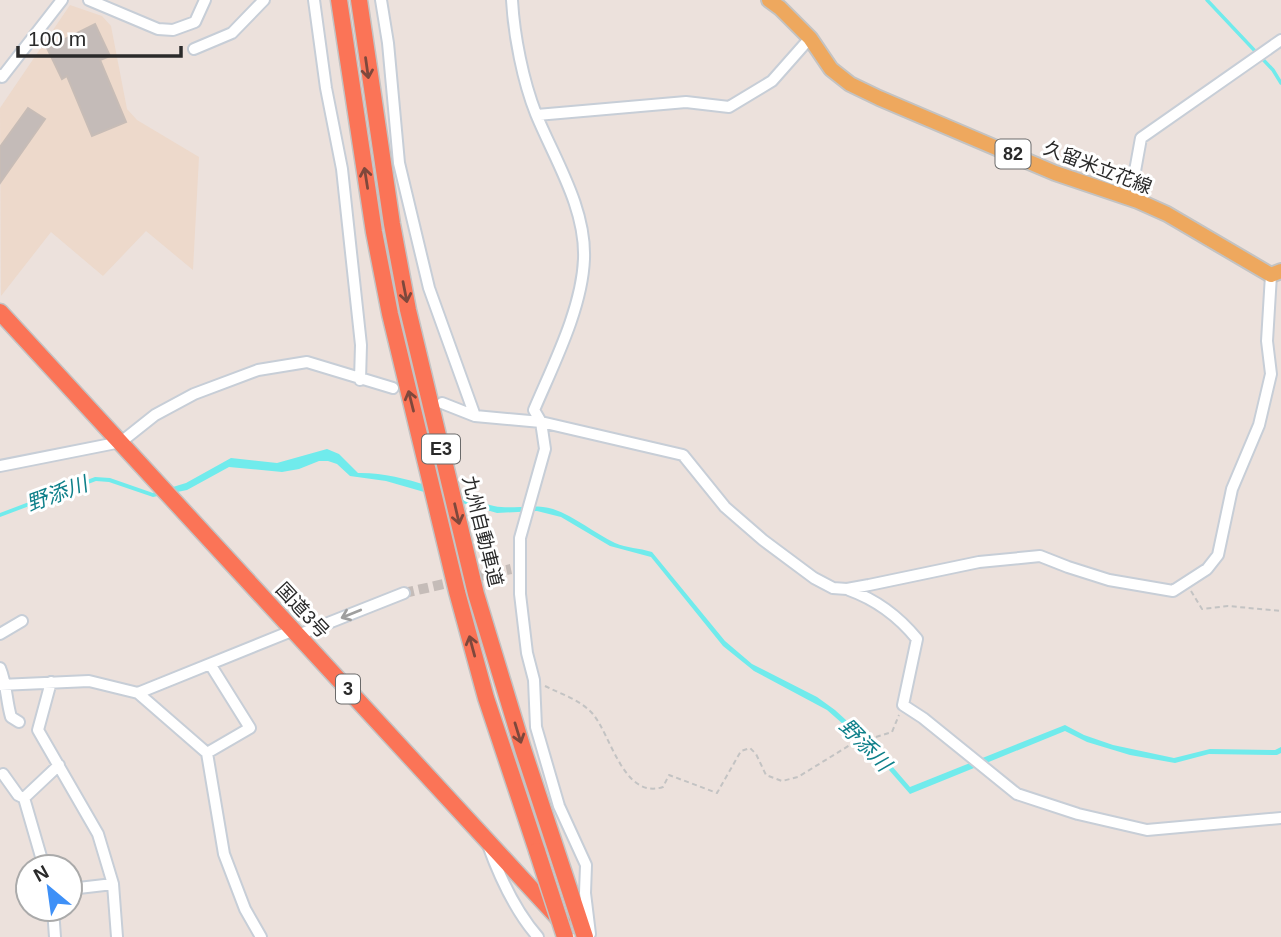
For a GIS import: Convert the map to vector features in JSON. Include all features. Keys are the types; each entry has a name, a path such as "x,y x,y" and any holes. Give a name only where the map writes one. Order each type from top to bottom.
{"highway":[{"name":"九州自動車道","path":"340,0 374,232 390,314 486,698 565,937"},
{"name":"九州自動車道","path":"359,0 392,224 415,337 476,594 584,937"},
{"name":"国道3号","path":"0,312 575,937"}],"main road":[{"name":"久留米立花線","path":"769,0 810,38 831,69 850,84 1055,173 1138,201 1276,273"}],"street":[{"path":"1,77 62,0"},
{"path":"89,0 158,29 173,30 195,22 205,0"},
{"path":"194,49 232,33 264,0"},
{"path":"314,0 326,88 342,169 361,345 359,380"},
{"path":"381,0 388,43 399,163 429,288 475,416"},
{"path":"512,0 513,24 529,95 574,202 583,232 584,261 571,320 534,410 541,422 545,449 520,538 516,567 527,653 534,680 536,727 559,806 586,865 584,893 590,937"},
{"path":"537,115 685,103 729,107 772,81 810,38"},
{"path":"1138,201 1135,171 1141,138 1281,40"},
{"path":"442,403 475,416 541,422 683,455 725,506 763,540 814,578 833,588 847,589 979,562 1040,556 1068,567 1139,586 1173,591 1207,569 1218,555 1232,489 1259,425 1267,396 1271,374 1267,341 1276,273"},
{"path":"0,466 121,442 155,415 194,394 258,370 307,362 359,380 393,388"},
{"path":"847,589 866,596 899,618 917,639 903,705 1017,794 1078,814 1147,830 1281,818"},
{"path":"138,692 404,593"},
{"path":"0,634 22,621"},
{"path":"208,753 250,728 210,664"},
{"path":"0,668 11,717 19,722"},
{"path":"3,685 89,681 138,692 208,753 224,853 245,909 261,937"},
{"path":"51,682 38,730 98,834 113,884 117,937"},
{"path":"24,798 59,765"},
{"path":"3,774 18,795 24,798 40,853"},
{"path":"487,843 496,869 534,935"},
{"path":"84,888 113,884"}],"path":[{"path":"1186,584 1202,609 1228,606 1281,611"},
{"path":"534,680 575,700 593,713 625,771 645,788 655,789 663,787 669,775 717,793 741,751 750,748 757,754 766,775 782,781 798,777 850,745 892,732 903,705"}],"shaded area":[{"path":"70,5 102,16 111,26 127,109 137,120 199,157 193,270 146,231 103,276 51,232 1,296 0,108"}],"water":[{"name":"野添川","path":"327,449 339,454 358,473 410,480 494,506 553,509 615,543 652,552 725,641 752,664 817,697 835,710 870,742 869,744 873,744 910,787 1065,725 1113,745 1174,758 1210,749 1275,750 1281,747 1281,753 1209,754 1175,763 1130,755 1087,742 1065,731 910,794 868,746 827,710 754,671 723,646 651,557 610,546 561,517 537,511 497,513 386,481 350,476 337,464 328,461 282,472 229,467 187,490 153,497 109,482 96,481 0,517 0,513 95,477 110,478 153,493 186,483 231,458 277,463"}],"building":[{"path":"95,24 110,56 100,60 126,122 92,136 67,76 62,79 47,48"},
{"path":"28,108 45,119 0,183 0,147"}],"waterway":[{"path":"1207,0 1273,70 1281,83"}],"tunnel":[{"path":"404,593 511,569"}]}
